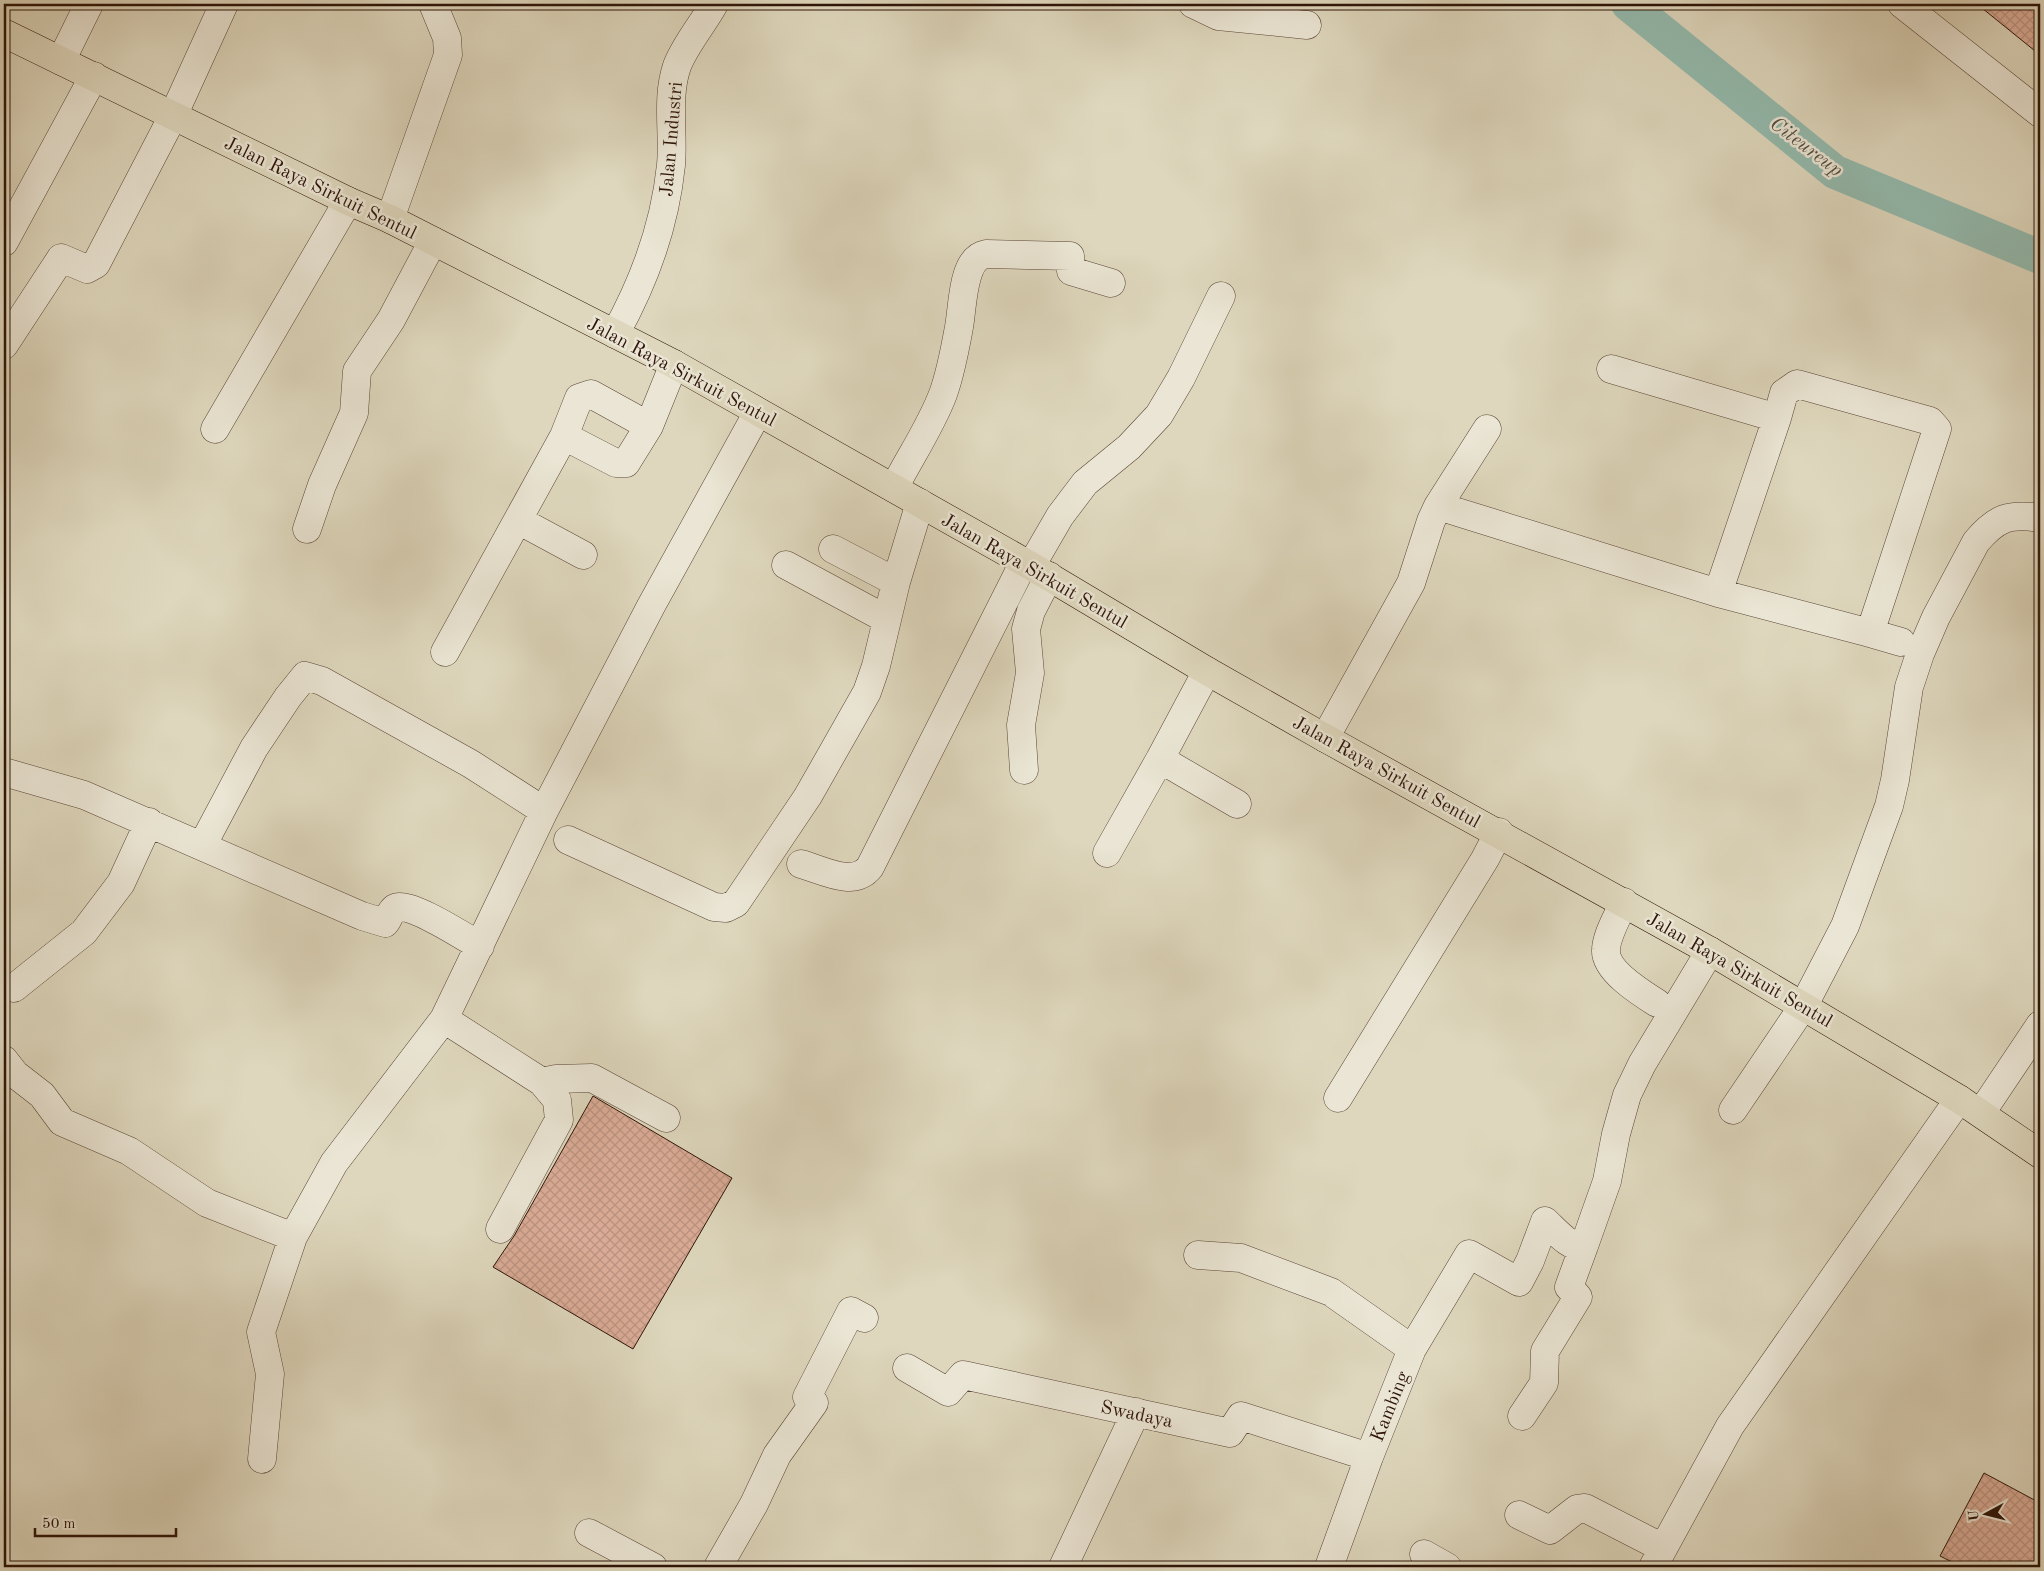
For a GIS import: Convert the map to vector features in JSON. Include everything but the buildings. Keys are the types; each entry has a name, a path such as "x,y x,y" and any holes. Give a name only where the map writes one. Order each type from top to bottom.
{"main road":[{"name":"Jalan Raya Sirkuit Sentul","path":"4,33 348,201 390,219 674,364 1034,568 1317,734 1499,832 1804,1004 1970,1106 2040,1154"}],"street":[{"path":"61,61 89,4"},
{"path":"4,345 61,258 87,268 96,264 173,116 224,4"},
{"path":"390,219 448,54 447,38 433,4"},
{"name":"Jalan Industri","path":"615,334 634,300 646,273 664,204 671,163 672,88 678,65 714,4"},
{"path":"1193,4 1218,16 1307,25"},
{"path":"1902,4 2040,113"},
{"path":"4,242 94,76"},
{"path":"215,429 348,201"},
{"path":"307,529 322,485 354,413 357,371 391,320 433,241"},
{"path":"894,488 938,406 947,382 964,300 967,271 974,258 986,254 1070,256 1072,260 1069,269 1071,271 1111,283"},
{"path":"801,864 852,879 864,875 870,867 1034,568 1060,516 1085,483 1129,448 1159,415 1182,378 1221,296"},
{"path":"564,436 622,464 628,461 649,426 674,364"},
{"path":"1611,369 1777,418"},
{"path":"1718,594 1784,393 1797,384 1928,420 1937,429 1870,633"},
{"path":"445,652 564,436 579,398 587,394 649,426"},
{"path":"262,1459 270,1374 261,1332 292,1237 334,1163 444,1019 544,811 651,606 758,412"},
{"path":"1317,734 1411,583 1430,521 1487,429"},
{"path":"568,840 709,905 721,908 731,907 808,796 860,704 876,666 886,619 920,503"},
{"path":"1438,506 1718,594 1901,642"},
{"path":"1734,1110 1804,1004 1845,926 1889,806 1896,780 1909,687 1936,617 1976,542 1984,531 2006,517 2022,515 2040,518"},
{"path":"1317,734 1398,571 1412,517"},
{"path":"518,520 584,554"},
{"path":"833,549 896,582"},
{"path":"786,565 886,619"},
{"path":"1024,770 1021,725 1030,673 1026,629 1031,612 1034,568"},
{"path":"1107,853 1207,671"},
{"path":"202,846 254,748 288,697 305,676 322,681 471,764 544,811"},
{"path":"1160,759 1237,804"},
{"path":"4,772 84,795 149,822 325,902 380,922 387,922 393,909 398,906 406,908 433,919 480,946"},
{"path":"14,988 84,932 121,883 149,822"},
{"path":"1338,1098 1485,860 1499,832"},
{"path":"1624,902 1606,947 1606,957 1612,969 1657,1003"},
{"path":"1522,1416 1544,1383 1545,1351 1578,1297 1570,1287 1607,1181 1616,1134 1627,1095 1642,1064 1710,951"},
{"path":"444,1019 542,1082 558,1104 559,1120 500,1229"},
{"path":"1519,1515 1550,1530 1576,1509 1585,1508 1658,1558 1730,1426 1970,1106 2040,1025"},
{"path":"4,1060 15,1074 42,1095 62,1122 129,1151 207,1203 292,1237"},
{"path":"542,1082 587,1078 598,1080 666,1118"},
{"name":"Kambing","path":"1329,1567 1368,1457 1412,1349 1469,1254 1519,1282 1530,1261 1545,1222 1567,1241 1580,1247 1584,1246"},
{"path":"1198,1255 1241,1258 1332,1292 1412,1349"},
{"path":"718,1567 754,1504 778,1455 814,1404 807,1396 851,1311 864,1318"},
{"name":"Swadaya","path":"907,1368 948,1392 963,1375 1230,1433 1241,1416 1368,1457"},
{"path":"1063,1567 1136,1412"},
{"path":"589,1533 654,1567"},
{"path":"1424,1554 1447,1567"}],"waterway":[{"name":"Citeureup","path":"1628,4 1835,172 2040,257"}]}
